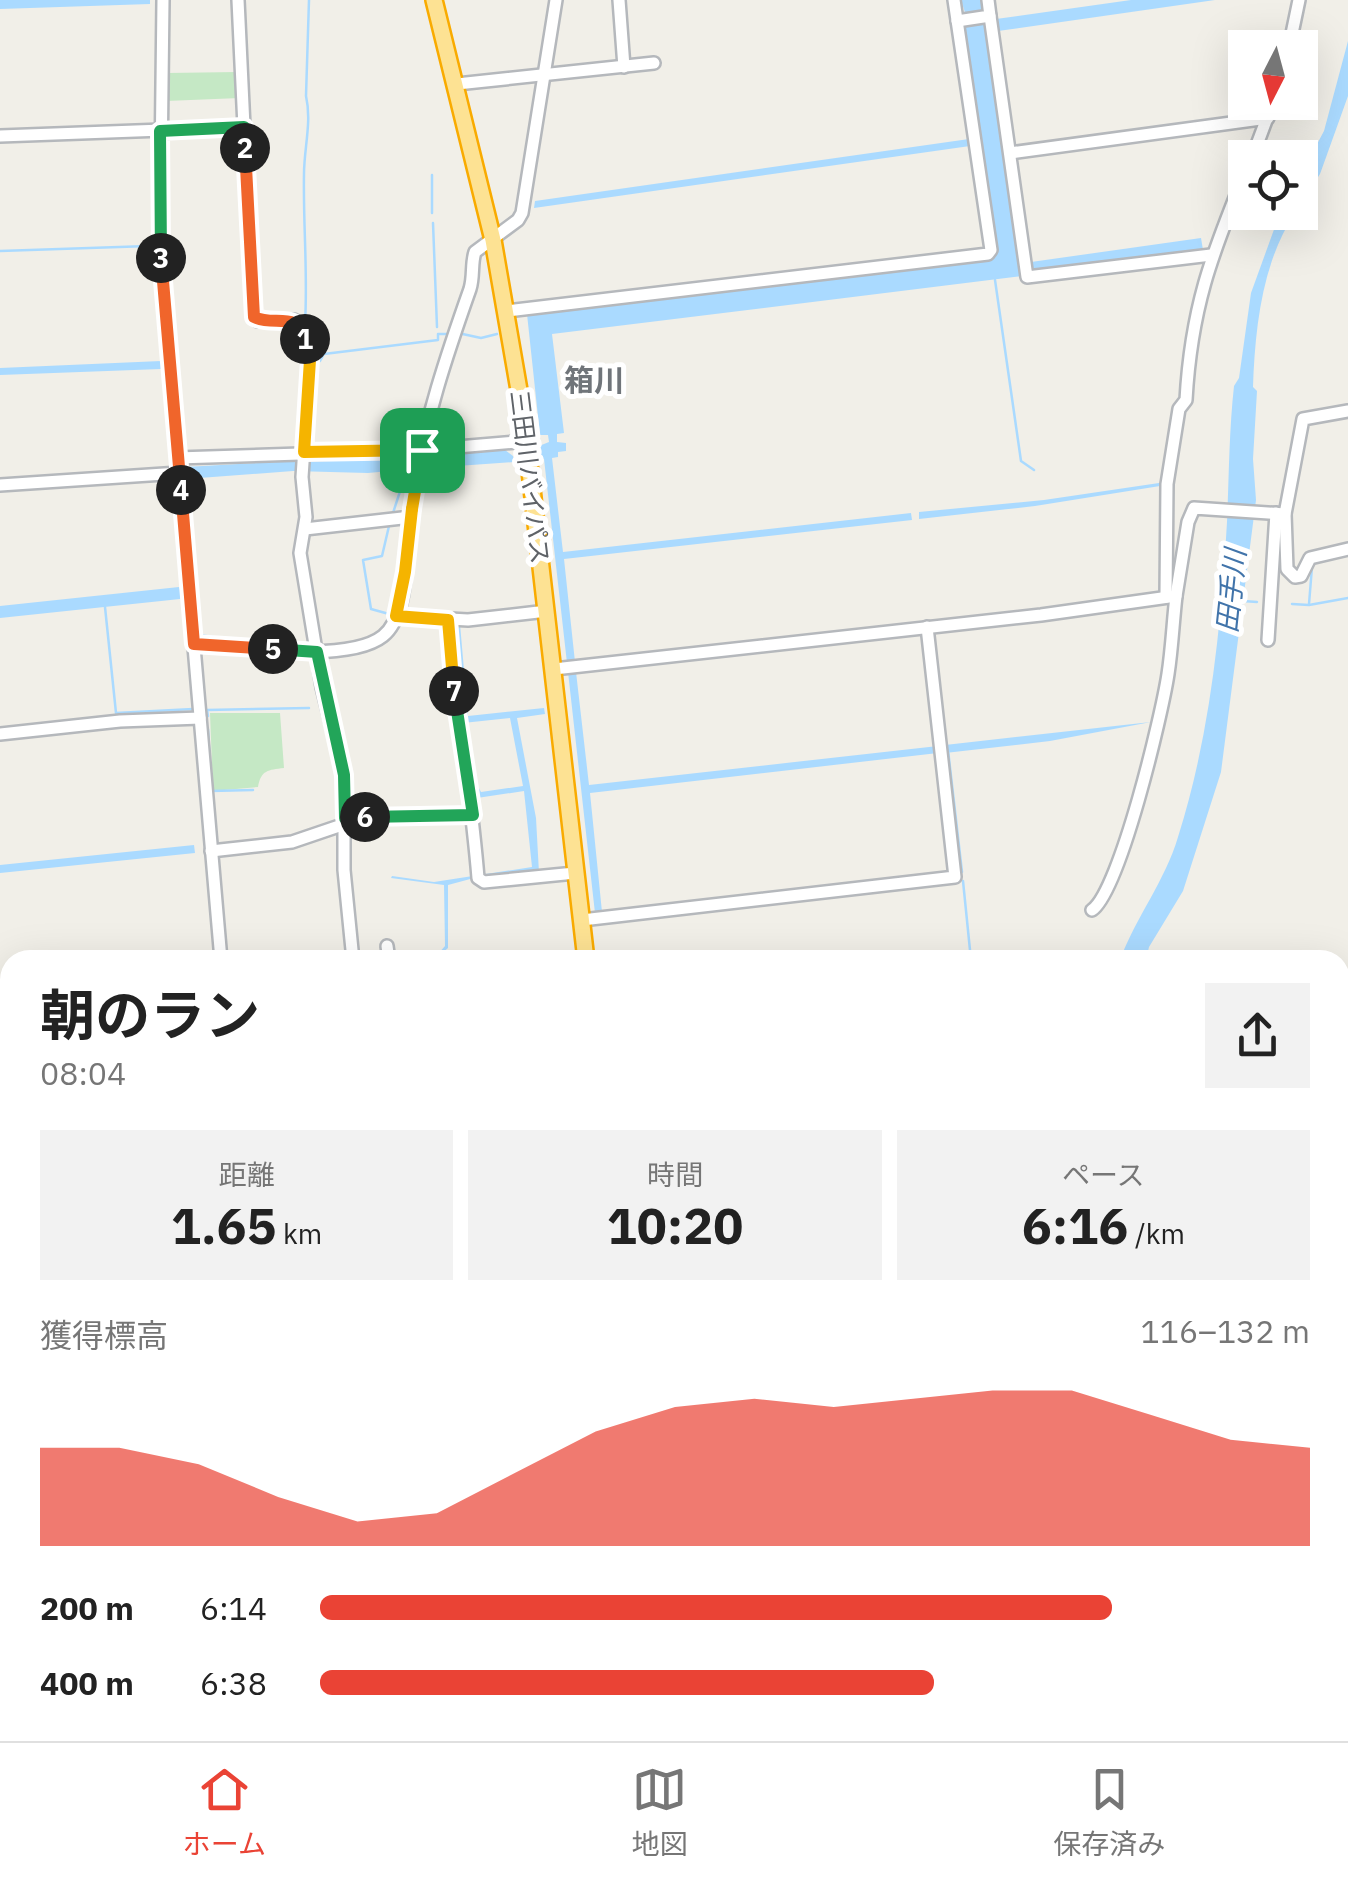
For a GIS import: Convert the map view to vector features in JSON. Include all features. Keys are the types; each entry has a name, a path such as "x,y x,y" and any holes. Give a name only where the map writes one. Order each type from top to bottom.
{"highway":[{"name":"三田川バイパス","path":"434,0 457,84 506,312 526,441 585,950"}],"street":[{"path":"162,0 160,252 219,950"},
{"path":"238,0 254,317 294,320 303,332 310,360 302,474 305,529 300,554 344,775 344,870 352,950"},
{"path":"194,644 317,652 371,642 384,636 396,616 422,450 453,331 472,285 472,259 522,213 556,0"},
{"path":"619,0 624,68"},
{"path":"506,312 988,254 962,20 954,0"},
{"path":"988,0 986,17 1027,277 1211,256"},
{"path":"1293,30 1300,0"},
{"path":"962,20 986,17"},
{"path":"457,84 654,63"},
{"path":"1010,153 1253,120"},
{"path":"0,136 244,127"},
{"path":"1092,910 1107,891 1123,850 1168,674 1171,596 1167,484 1179,409 1186,400 1195,311 1228,215"},
{"path":"1268,640 1277,513 1302,418 1348,411"},
{"path":"177,458 422,450 526,441"},
{"path":"0,485 179,474"},
{"path":"1171,596 1194,508 1277,513"},
{"path":"1277,513 1287,569 1295,577 1301,576 1310,558 1348,549"},
{"path":"305,529 411,517"},
{"path":"554,668 1171,596"},
{"path":"396,616 448,620 547,611"},
{"path":"448,620 478,876 484,882 576,873"},
{"path":"582,920 955,877 928,627"},
{"path":"0,734 200,718"},
{"path":"211,851 292,842 347,820 473,815"},
{"path":"387,946 388,950"}],"green space":[{"path":"238,72 240,98 166,101 166,73"},
{"path":"210,713 280,713 284,768 266,772 258,787 213,791"}],"water":[{"path":"0,0 150,0 150,4 0,9"},
{"path":"961,0 984,0 985,9 979,13 981,24 988,25 1023,276 552,334 564,433 557,434 557,442 566,443 566,451 552,458 563,552 911,513 912,520 564,559 575,662 567,663 544,459 539,446 549,442 548,435 540,435 527,314 996,257 963,28 969,25"},
{"path":"1131,0 1215,0 998,31 996,19"},
{"path":"1348,41 1348,96 1318,177 1318,142"},
{"path":"969,139 970,146 534,208 535,201"},
{"name":"田手川","path":"1274,230 1285,230 1268,274 1258,319 1253,387 1257,391 1253,459 1256,500 1221,772 1183,891 1148,950 1125,950 1172,853 1198,760 1221,602 1234,386 1239,378 1251,293"},
{"path":"1201,238 1203,250 1033,274 1031,262"},
{"path":"161,361 161,369 0,375 0,368"},
{"path":"505,450 514,462 425,466 429,456"},
{"path":"294,461 415,461 411,469 368,473 293,471 186,479 185,467"},
{"path":"1159,483 1160,486 1035,506 919,519 919,512 1044,500"},
{"path":"179,587 180,599 0,618 0,606"},
{"path":"454,624 460,624 468,716 544,708 545,714 517,718 536,818 539,873 474,878 448,885 448,948 442,950 445,946 444,885 392,876 434,882 532,867 524,791 477,798 471,773 481,792 523,786 510,718 463,723"},
{"path":"568,672 576,672 589,785 938,746 938,753 590,793 602,912 595,913"},
{"path":"1151,722 1050,741 945,753 945,745"},
{"path":"194,845 195,853 0,873 0,865"}],"waterway":[{"path":"305,324 309,0"},
{"path":"248,83 249,106"},
{"path":"249,112 250,129"},
{"path":"250,137 251,164"},
{"path":"432,175 432,213"},
{"path":"433,223 437,327"},
{"path":"0,251 149,246"},
{"path":"995,280 1021,461 1034,470"},
{"path":"458,333 481,338 497,334"},
{"path":"313,362 320,361 324,354 438,340 438,334 448,334"},
{"path":"393,513 405,476"},
{"path":"186,479 197,614"},
{"path":"389,526 382,556 363,560 371,609 389,614"},
{"path":"1309,604 1312,567"},
{"path":"1292,604 1348,598"},
{"name":"田手川","path":"1243,601 1257,602"},
{"path":"105,607 116,713 193,709"},
{"path":"402,623 445,627"},
{"path":"198,633 254,643"},
{"path":"262,643 309,646"},
{"path":"208,716 207,710 309,708"},
{"path":"208,729 210,768"},
{"path":"948,750 962,872"},
{"path":"211,791 253,790"},
{"path":"963,881 970,950"}],"district":[{"name":"箱川","path":"594,381"}],"route":[{"path":"244,127 254,317 294,320 303,332 310,360 304,452 422,450 396,616 448,620 457,717 473,815 345,818 344,775 317,652 194,644 160,252 160,131 244,127"}]}
